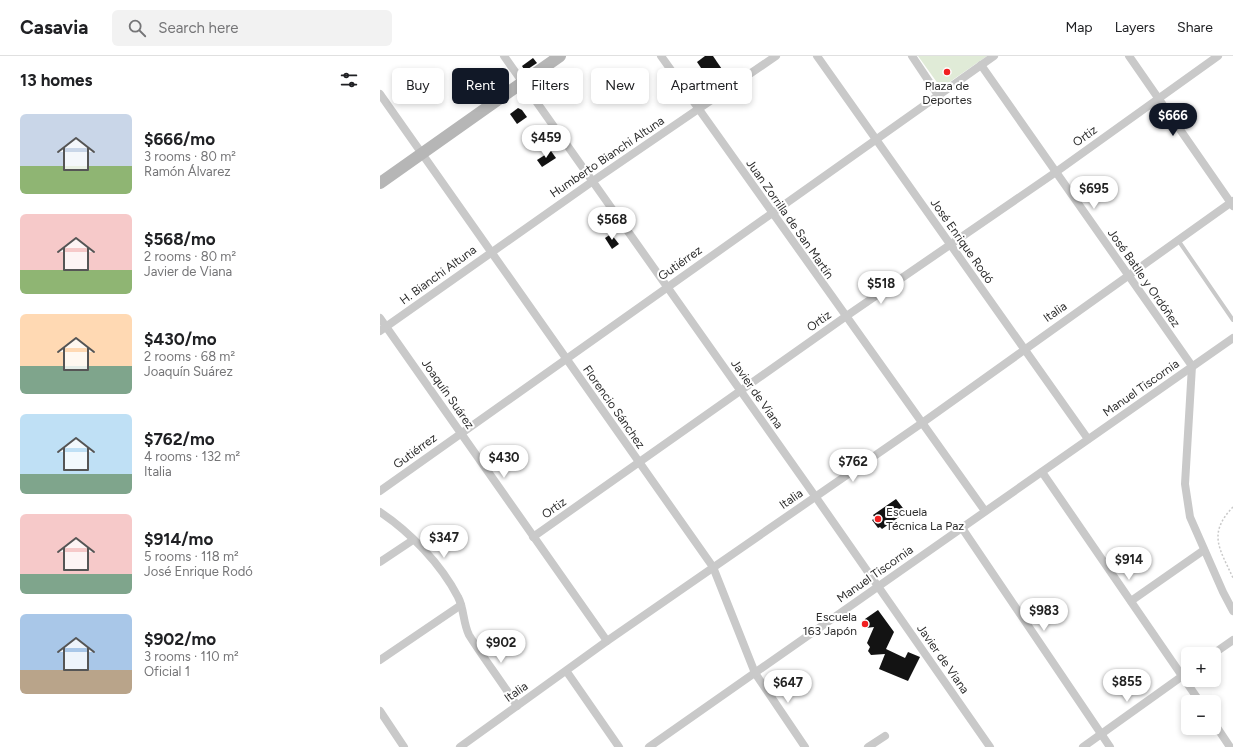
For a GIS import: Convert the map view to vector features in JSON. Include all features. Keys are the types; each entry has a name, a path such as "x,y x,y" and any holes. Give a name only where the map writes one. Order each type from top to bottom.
{"street":[{"name":"Javier de Viana","path":"504,56 517,76"},
{"path":"543,68 560,56"},
{"name":"Juan Zorrilla de San Martín","path":"661,56 845,317 985,511"},
{"name":"Humberto Bianchi Altuna","path":"491,252 776,56"},
{"name":"José Enrique Rodó","path":"817,56 1088,439"},
{"path":"912,56 938,95"},
{"name":"Gutiérrez","path":"380,491 565,358 994,56"},
{"path":"1129,56 1232,203"},
{"name":"Ortiz","path":"533,537 845,317 1056,172 1218,56"},
{"name":"José Batlle y Ordóñez","path":"981,65 1127,276 1192,366"},
{"path":"380,183 517,87"},
{"name":"Florencio Sánchez","path":"380,94 638,463 713,567 755,673 805,747"},
{"name":"Javier de Viana","path":"537,104 815,496 990,747"},
{"name":"Italia","path":"460,747 567,672 607,641 922,423 1024,349 1232,203"},
{"name":"H. Bianchi Altuna","path":"383,329 491,252"},
{"name":"Joaquín Suárez","path":"380,318 383,329 460,433 607,641"},
{"name":"Manuel Tiscornia","path":"649,747 1233,338"},
{"path":"1192,366 1185,484 1190,517 1233,611"},
{"path":"1042,472 1131,601 1181,669"},
{"path":"380,512 395,522 427,554 449,582 459,598 468,633 518,706"},
{"path":"962,528 1110,747"},
{"path":"380,562 413,540"},
{"path":"1131,601 1204,550"},
{"path":"380,660 461,604"},
{"path":"1221,648 1233,640"},
{"path":"567,672 619,747"},
{"path":"1083,747 1181,677"},
{"path":"380,711 404,747"},
{"path":"1221,734 1230,747"},
{"path":"868,747 885,736"}],"lane":[{"path":"1178,240 1233,320"}],"path":[{"path":"1233,506 1218,530 1217,541 1233,578"}],"green space":[{"name":"Plaza de Deportes","path":"918,56 987,56 941,88"}],"building":[{"path":"705,56 713,56 721,68 701,68 697,62"},
{"path":"533,58 537,63 530,68 523,68 522,66"},
{"path":"518,108 522,110 527,117 517,124 510,114"},
{"path":"551,151 556,158 542,167 537,160"},
{"path":"611,234 619,244 612,249 605,238"},
{"path":"896,499 906,512 882,529 880,527 878,528 872,520 875,518 873,515"},
{"path":"878,610 894,632 886,649 905,658 908,652 920,657 908,681 879,669 885,654 871,655 868,651 870,647 867,643 874,627 866,628 864,624 865,619"}],"place":[{"name":"Plaza de Deportes","path":"947,72"},
{"name":"Escuela Técnica La Paz","path":"878,519"},
{"name":"Escuela 163 Japón","path":"865,624"}]}
